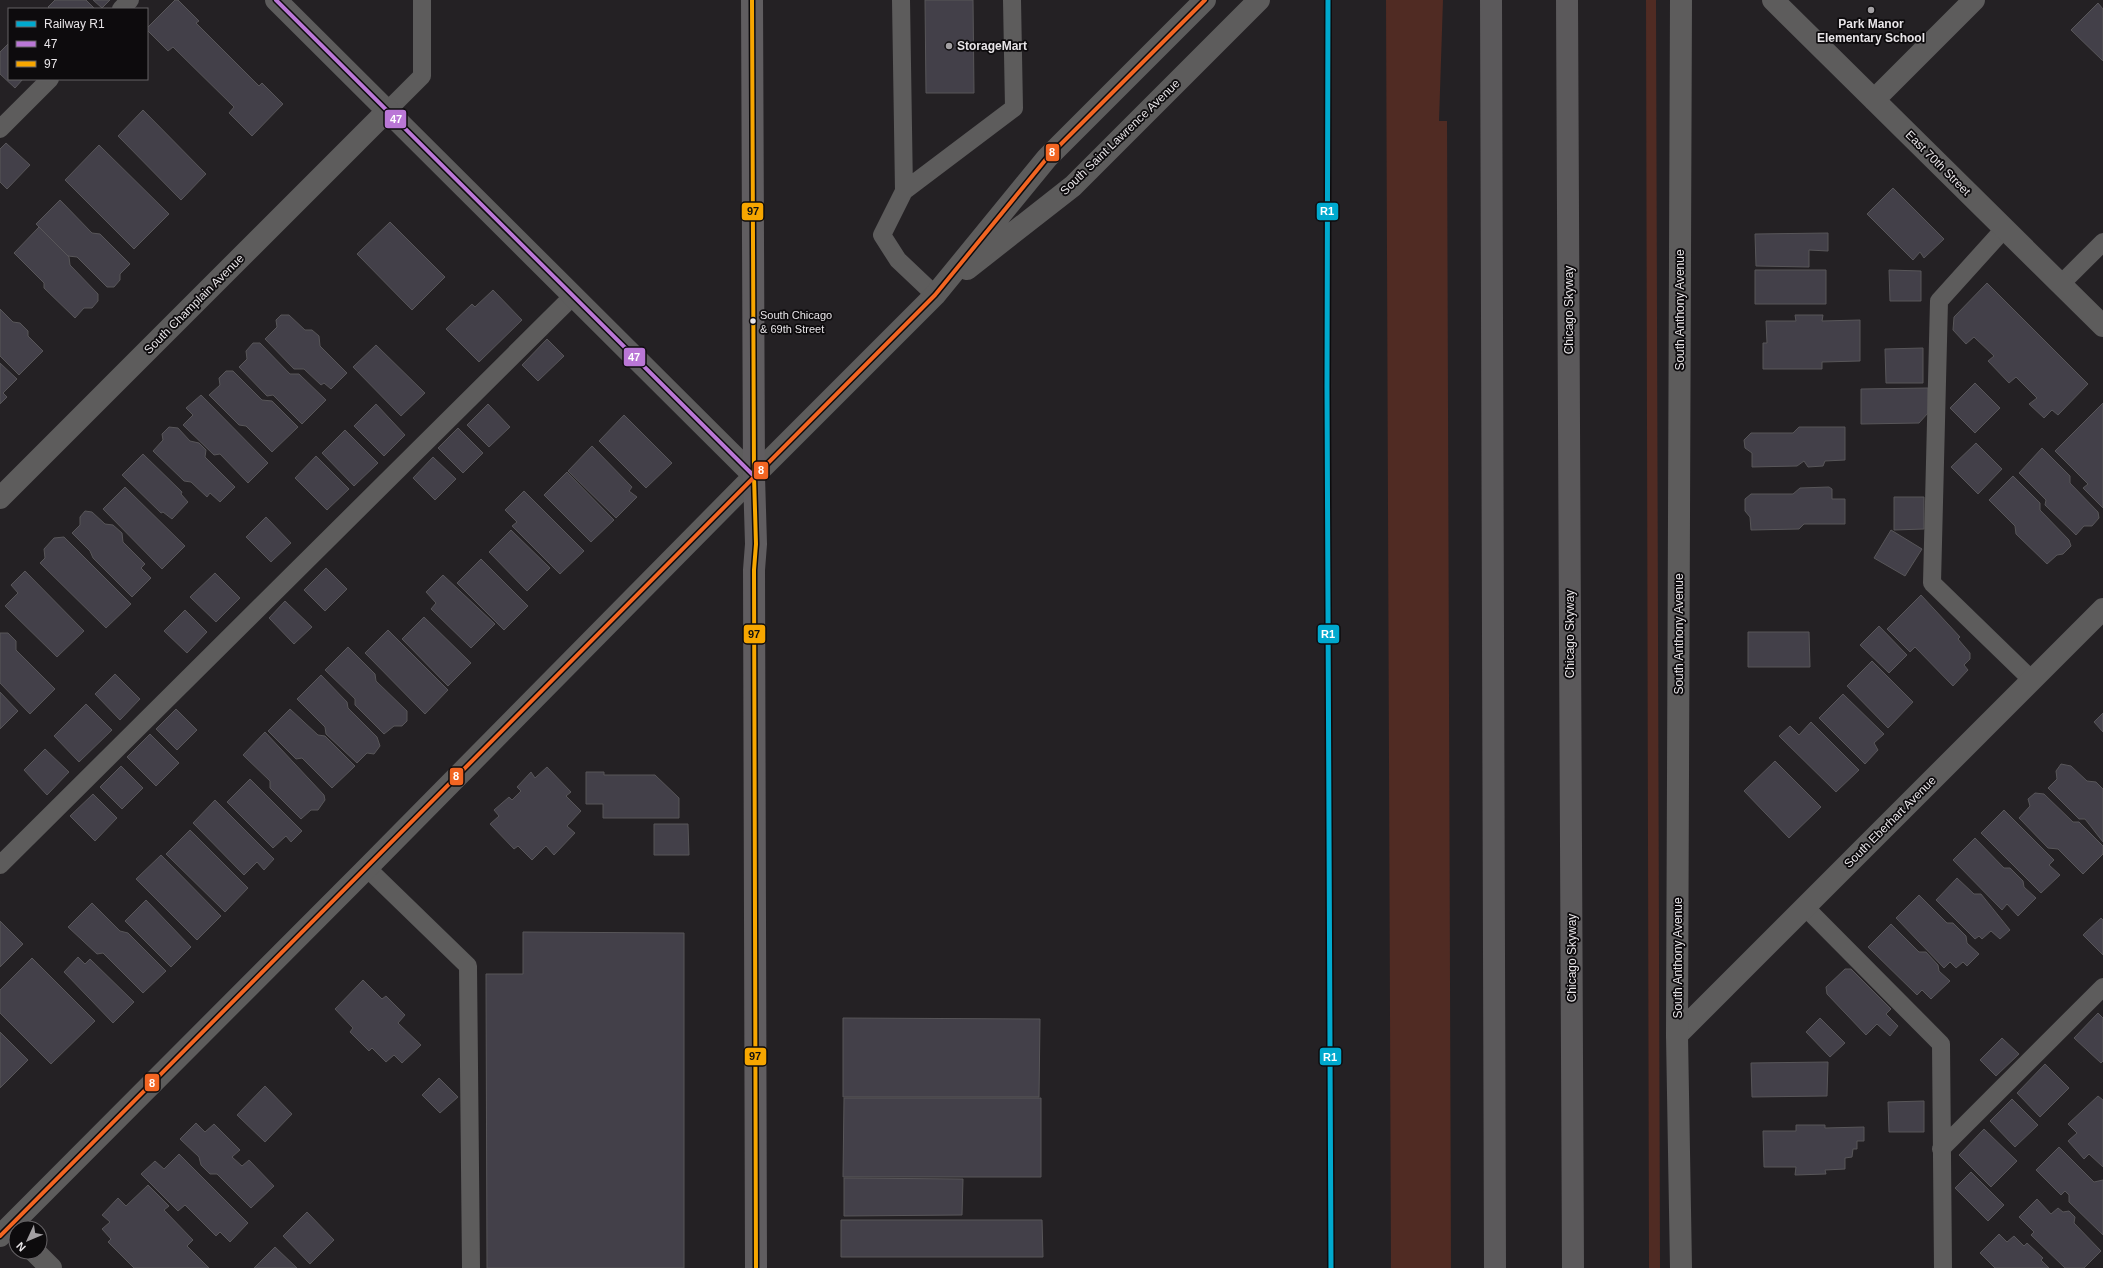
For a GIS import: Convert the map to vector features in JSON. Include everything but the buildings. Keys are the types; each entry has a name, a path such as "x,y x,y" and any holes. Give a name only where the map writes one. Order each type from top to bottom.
{"highway":[{"path":"1491,0 1495,1268"},
{"name":"Chicago Skyway","path":"1567,0 1573,1268"}],"main road":[{"path":"752,0 754,476 756,544 754,578 756,1268"}],"street":[{"path":"276,0 754,476"},
{"name":"South Saint Lawrence Avenue","path":"6,1228 367,868 935,295 1047,158 1205,0"},
{"name":"South Saint Lawrence Avenue","path":"935,295 1073,186 1259,0"},
{"name":"South Anthony Avenue","path":"1681,0 1677,1035 1682,1268"},
{"name":"East 70th Street","path":"1773,0 2103,326"},
{"path":"1874,100 1974,0"},
{"name":"South Champlain Avenue","path":"0,498 388,110"},
{"name":"South Eberhart Avenue","path":"1677,1035 2103,609"},
{"path":"43,1260 51,1268"}],"lane":[{"path":"122,8 130,0"},
{"path":"388,110 422,76 422,0"},
{"path":"901,0 904,191"},
{"path":"935,295 898,260 882,235 904,191 1014,108 1012,0"},
{"path":"0,129 49,80"},
{"path":"2004,228 1939,301 1932,583 2032,680"},
{"path":"2061,284 2103,242"},
{"path":"0,864 573,296"},
{"path":"367,868 468,966 471,1268"},
{"path":"1805,907 1941,1044 1943,1268"},
{"path":"1942,1149 2103,987"}],"shaded area":[{"path":"1386,0 1443,0 1439,121 1447,121 1451,1268 1391,1268"},
{"path":"1646,0 1656,0 1660,1268 1649,1268"}],"rail line":[{"name":"R1","path":"1328,0 1327,387 1331,1268"}],"transit line":[{"name":"47","path":"276,0 754,476"},
{"name":"97","path":"752,0 754,476 756,544 754,570 756,1268"},
{"name":"8","path":"0,1236 935,295 1047,158 1205,0"}],"place":[{"name":"Park Manor Elementary School","path":"1871,10"},
{"name":"StorageMart","path":"949,46"},
{"name":"South Chicago & 69th Street","path":"753,321"}]}
